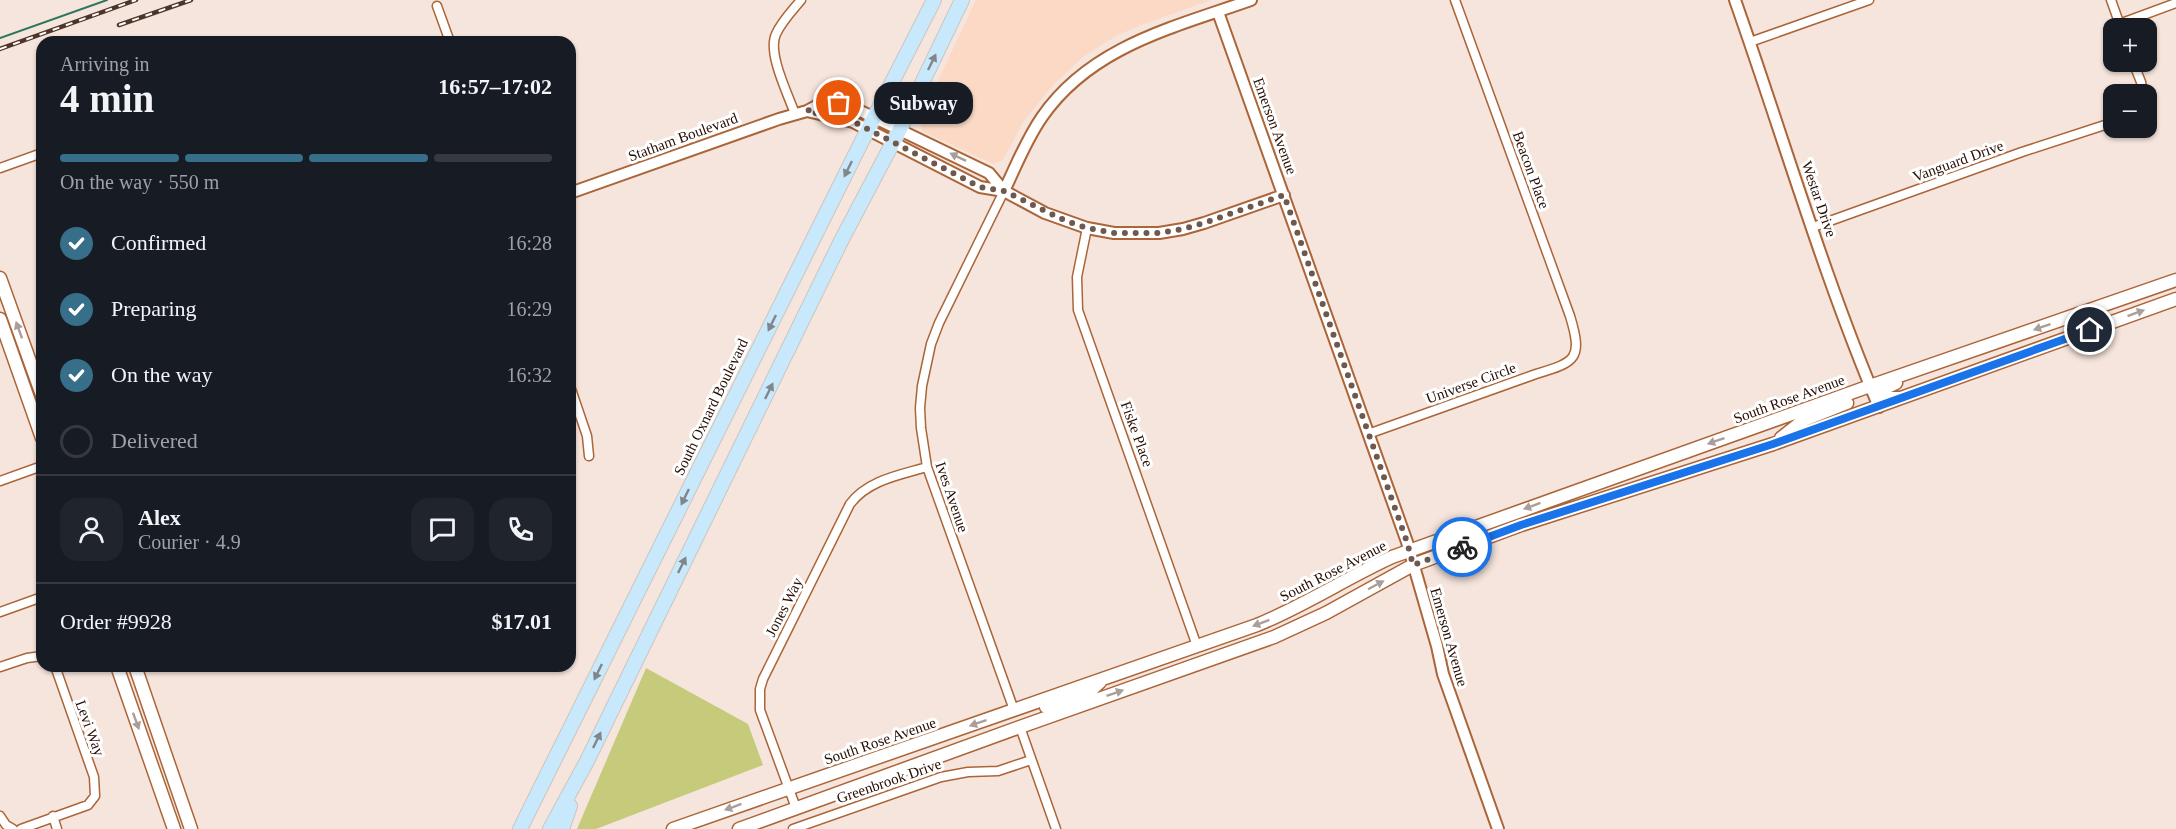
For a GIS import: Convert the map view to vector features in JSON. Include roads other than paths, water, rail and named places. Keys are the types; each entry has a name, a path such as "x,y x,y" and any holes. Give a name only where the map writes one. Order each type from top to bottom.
{"main road":[{"name":"South Oxnard Boulevard","path":"521,828 934,0"},
{"path":"550,829 586,761 962,0"},
{"path":"0,278 36,373"},
{"name":"South Rose Avenue","path":"673,829 1282,615 1358,572 1409,551 2176,279"},
{"name":"South Rose Avenue","path":"739,829 1287,632 1413,565 1521,525 1773,444 2176,299"},
{"path":"0,319 36,421"},
{"path":"1903,398 1885,398 1881,392 1931,365"},
{"path":"1773,444 1804,420 1865,395 1870,386"},
{"path":"119,672 174,829"},
{"path":"134,672 139,679"},
{"path":"137,672 191,829"},
{"path":"1020,727 1023,719 1029,713 1088,693 1105,677"},
{"path":"562,829 586,761"}],"street":[{"path":"795,114 777,63 773,43 785,19 801,0"},
{"path":"1004,191 1042,116 1056,98 1085,72 1111,54 1137,41 1251,0"},
{"name":"Beacon Place","path":"1455,0 1570,316 1576,350"},
{"name":"Westar Drive","path":"1736,0 1764,89 1879,407"},
{"path":"1750,42 1869,0"},
{"path":"2111,0 2117,18"},
{"path":"2139,18 2176,3"},
{"path":"437,6 448,36"},
{"name":"Emerson Avenue","path":"1218,12 1409,551 1443,674 1498,829"},
{"name":"Statham Boulevard","path":"576,191 807,111 824,102 850,106 892,143 980,187 1004,191 1045,213 1087,228 1135,234 1183,229 1284,195"},
{"name":"Statham Boulevard","path":"871,123 900,129 990,173 1004,191"},
{"name":"Vanguard Drive","path":"1813,228 2022,152 2103,126"},
{"path":"0,168 36,155"},
{"name":"Ives Avenue","path":"1004,191 939,323 931,344 922,386 921,428 927,467 1014,710"},
{"name":"Fiske Place","path":"1087,228 1077,277 1078,310 1197,646"},
{"name":"Universe Circle","path":"1368,434 1561,367 1570,361 1576,350"},
{"path":"24,388 36,387"},
{"path":"576,404 587,436 589,456"},
{"name":"Jones Way","path":"796,808 760,710 760,689 763,679 856,496 871,485 927,467"},
{"path":"0,481 36,468"},
{"path":"0,612 36,599"},
{"path":"0,667 27,657 36,656"},
{"name":"Levi Way","path":"53,816 79,808 93,800 96,791 94,777 57,672"},
{"path":"1020,727 1056,829"},
{"name":"Greenbrook Drive","path":"793,829 941,777 968,772 998,771 1031,760"},
{"path":"0,816 2,821 11,828"},
{"path":"21,829 53,816 57,829"}],"waterway":[{"path":"0,38 107,0"}],"railway":[{"path":"36,36 136,0"},
{"path":"119,25 191,0"},
{"path":"0,49 36,36"}],"place":[{"name":"Subway","path":"839,103"}]}
